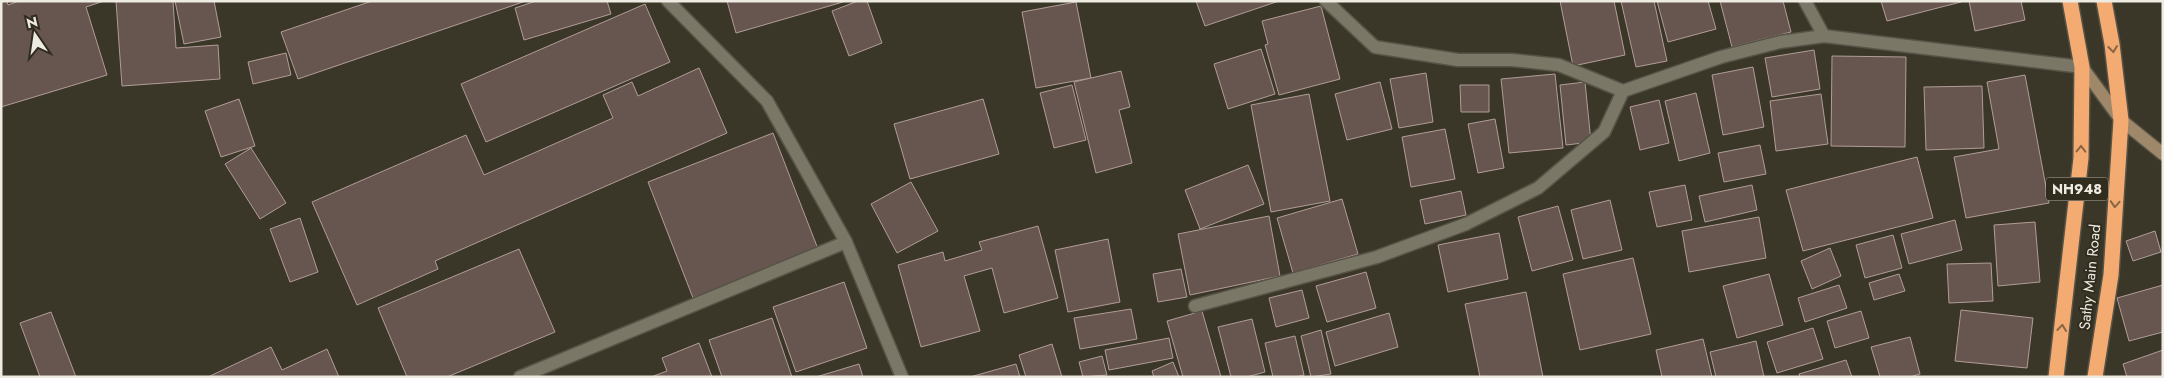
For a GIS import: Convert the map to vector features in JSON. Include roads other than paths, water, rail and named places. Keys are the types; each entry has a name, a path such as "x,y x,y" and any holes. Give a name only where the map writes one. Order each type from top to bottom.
{"highway":[{"name":"Sathy Main Road","path":"2056,377 2081,158 2082,68 2070,1"},
{"name":"Sathy Main Road","path":"2095,377 2111,275 2121,120 2112,44 2104,1"}],"main road":[{"path":"2082,68 2121,120 2163,154"}],"street":[{"path":"668,1 767,101 846,242 902,377"},
{"path":"1326,1 1375,47 1458,60 1512,60 1559,65 1623,91 1721,57 1780,42 1824,36 2082,68"},
{"path":"1805,1 1824,36"},
{"path":"1195,306 1377,257 1466,224 1538,188 1604,132 1623,91"},
{"path":"520,377 846,242"}]}
